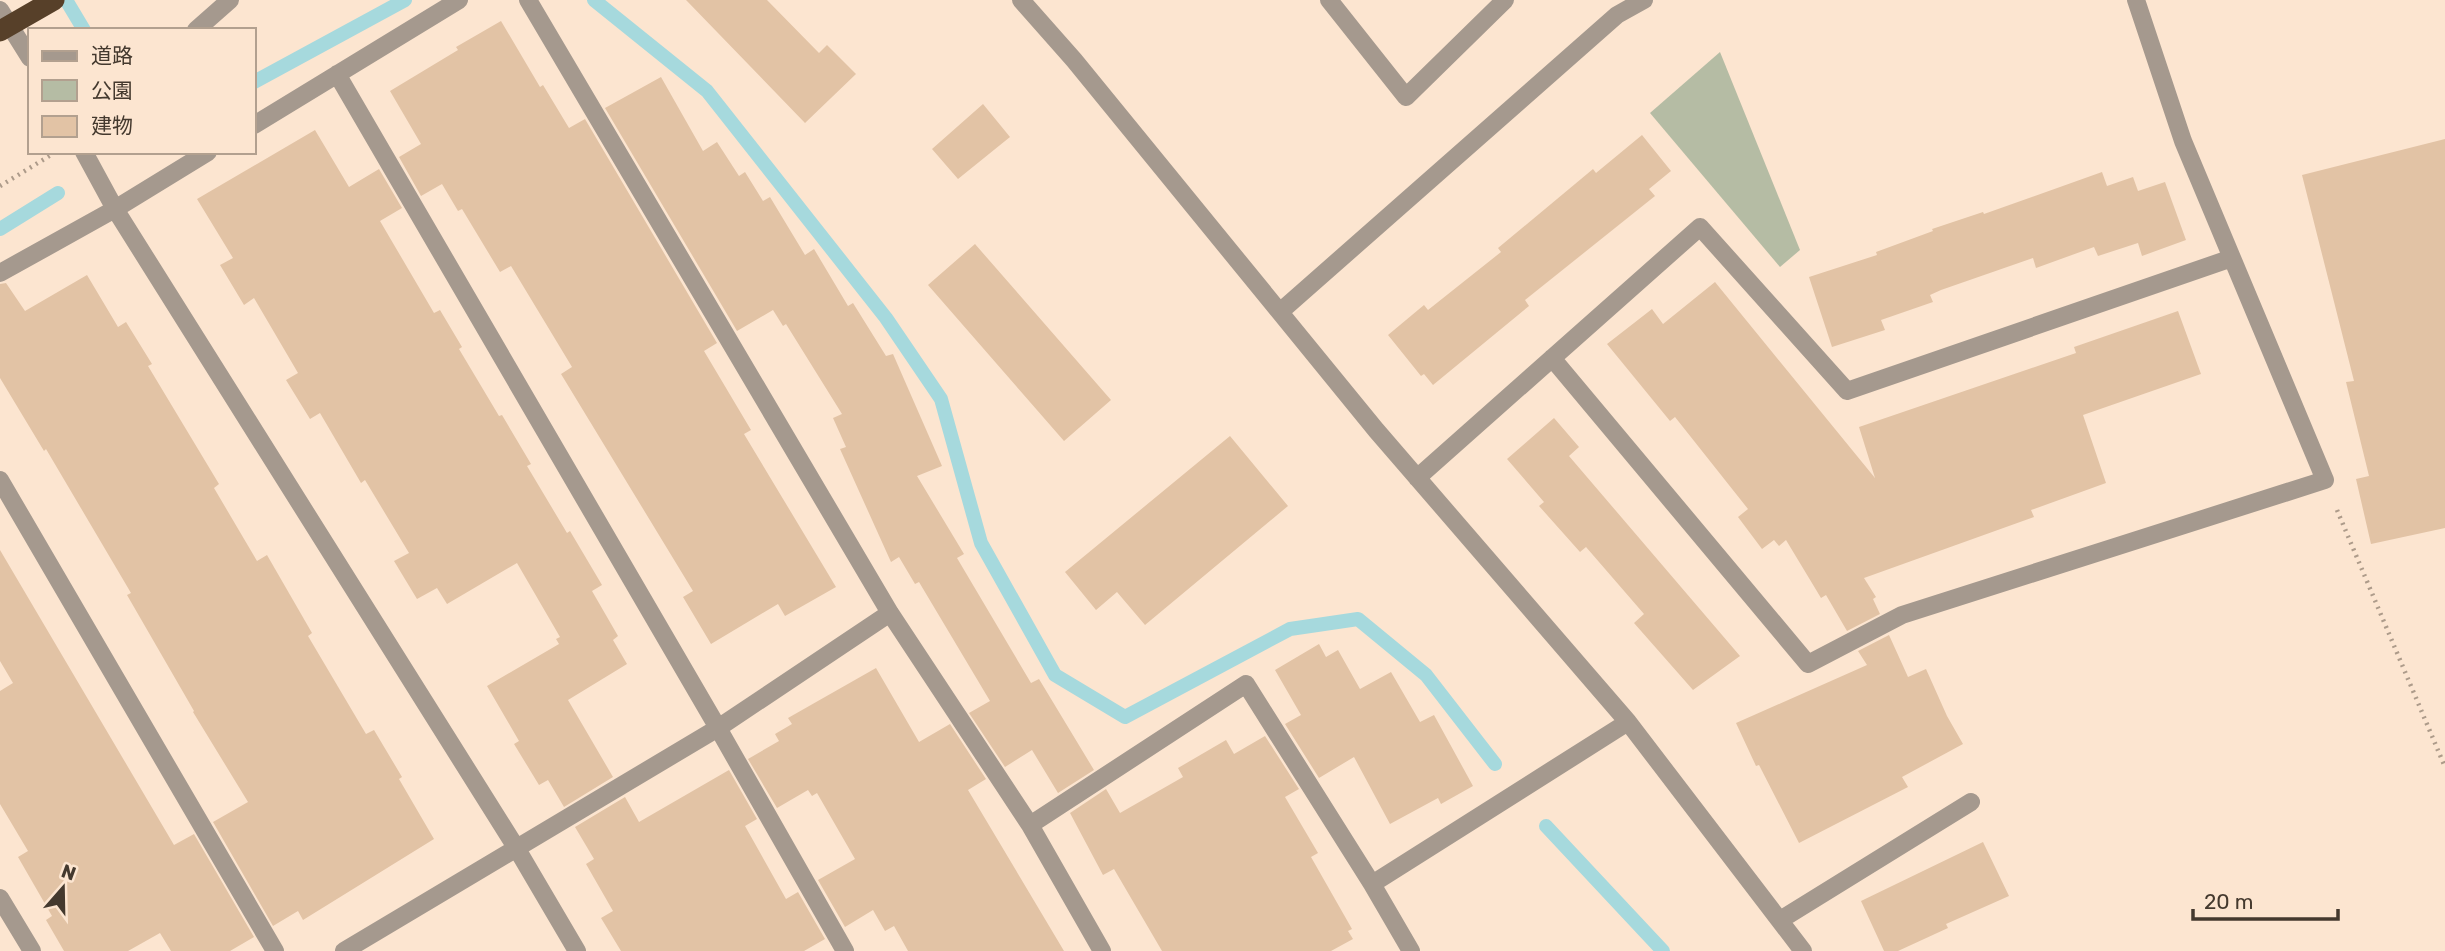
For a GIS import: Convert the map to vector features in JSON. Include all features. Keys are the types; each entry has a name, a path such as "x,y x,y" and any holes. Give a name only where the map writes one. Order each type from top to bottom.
{"highway":[{"path":"0,31 54,0"}],"street":[{"path":"198,28 230,0"},
{"path":"256,124 459,0"},
{"path":"528,0 890,613 1030,825 1102,951"},
{"path":"1021,0 1074,60 1417,478 1628,722 1803,951"},
{"path":"1329,0 1406,97 1506,0"},
{"path":"1606,0 1617,15"},
{"path":"1281,311 1617,15 1644,0"},
{"path":"1552,358 1808,664 1902,615 2325,480 2183,141 2136,0"},
{"path":"0,10 28,55"},
{"path":"337,74 845,951"},
{"path":"85,154 115,209 517,849 578,951"},
{"path":"0,273 115,209 205,154"},
{"path":"1417,478 1700,227 1847,390 2232,258"},
{"path":"0,480 275,951"},
{"path":"344,951 718,728 890,613"},
{"path":"1030,825 1246,684 1411,951"},
{"path":"1372,884 1628,722"},
{"path":"1780,920 1971,802"},
{"path":"0,898 32,951"}],"path":[{"path":"0,186 51,154"},
{"path":"2325,480 2445,767"}],"green space":[{"path":"1720,52 1800,250 1780,267 1650,113"}],"building":[{"path":"686,0 767,0 819,53 827,45 856,74 805,123"},
{"path":"501,21 540,87 543,85 569,128 585,119 717,343 704,351 751,430 744,434 836,587 785,616 778,604 711,644 683,597 693,591 561,374 572,367 511,266 500,272 462,209 458,211 442,184 421,196 399,157 421,144 390,91"},
{"path":"661,77 703,151 717,142 739,176 745,172 763,201 770,197 805,255 814,249 848,306 853,303 886,356 893,354 942,466 917,476 964,554 957,558 1031,683 1039,679 1094,770 1058,793 1032,750 1005,767 969,713 990,701 919,582 915,584 899,557 891,562 840,449 846,447 833,418 842,414 786,324 783,326 773,310 737,331 605,108"},
{"path":"983,104 1010,137 958,179 932,149"},
{"path":"315,130 349,187 379,169 402,208 380,221 434,313 440,310 462,347 459,349 531,464 527,466 602,585 592,591 618,636 613,640 627,664 568,700 613,777 564,807 548,780 539,785 514,744 519,741 487,686 559,644 556,639 560,637 517,563 447,604 437,588 417,599 394,561 409,553 365,480 361,483 320,413 310,419 286,380 298,373 254,298 244,305 220,265 233,258 197,199"},
{"path":"1642,135 1671,171 1649,189 1655,196 1525,300 1529,306 1433,385 1424,374 1421,376 1388,335 1424,305 1428,310 1501,252 1498,248 1593,169 1596,173"},
{"path":"2445,139 2445,528 2371,544 2356,479 2369,476 2346,382 2354,381 2302,175"},
{"path":"2102,172 2107,186 2133,177 2138,191 2165,182 2186,240 2142,256 2138,243 2098,256 2094,247 2036,268 2033,258 1941,290 1930,295 1933,302 1881,320 1885,330 1832,347 1809,277 1877,255 1876,252 1933,231 1932,229 1983,212 1984,214"},
{"path":"975,244 1111,400 1064,441 928,285"},
{"path":"87,275 118,327 126,322 152,364 148,366 219,484 214,488 257,561 267,555 312,633 308,636 366,734 374,730 434,839 303,920 298,911 273,926 213,822 248,802 127,595 131,593 46,449 44,451 0,378 0,284 6,283 25,311"},
{"path":"1715,282 1875,478 1859,427 2076,353 2074,347 2178,311 2201,374 2083,415 2106,483 2031,510 2034,517 1864,578 1876,597 1873,599 1880,614 1847,631 1826,595 1821,598 1786,540 1779,546 1774,540 1762,549 1738,517 1748,509 1675,417 1670,421 1607,344 1652,309 1663,324"},
{"path":"1554,418 1579,447 1569,456 1740,656 1693,690 1634,623 1644,614 1586,547 1580,552 1539,506 1544,502 1507,459"},
{"path":"1230,436 1288,506 1145,625 1117,592 1096,610 1065,572"},
{"path":"0,550 174,845 194,834 254,937 230,951 171,951 160,933 128,951 64,951 46,920 52,916 18,857 28,851 0,804 0,691 13,683 0,661"},
{"path":"1889,635 1908,677 1926,669 1963,744 1902,777 1908,787 1799,843 1759,765 1756,766 1736,723 1867,665 1858,651"},
{"path":"1319,644 1326,657 1338,650 1360,689 1391,672 1420,722 1434,715 1473,786 1441,804 1438,798 1390,824 1354,757 1319,778 1285,724 1301,715 1275,670"},
{"path":"876,668 919,742 950,724 986,779 968,790 1064,951 908,951 894,926 885,931 873,910 845,927 818,880 855,859 817,793 812,796 808,790 777,808 748,759 779,741 775,734 792,724 788,718"},
{"path":"1265,736 1299,789 1285,797 1318,853 1311,857 1352,929 1348,931 1353,939 1331,951 1162,951 1114,869 1103,875 1070,813 1106,789 1120,813 1183,777 1178,768 1226,740 1234,754"},
{"path":"729,770 757,819 745,826 786,899 798,892 825,939 804,951 621,951 601,918 613,911 586,864 594,859 575,827 625,797 639,822"},
{"path":"1983,842 2009,896 1946,924 1948,928 1898,951 1884,951 1861,901"}],"waterway":[{"path":"66,0 83,28"},
{"path":"256,81 405,0"},
{"path":"594,0 707,91 886,318 941,399 981,543 1055,675 1125,717 1290,629 1358,619 1426,675 1495,764"},
{"path":"0,229 58,193"},
{"path":"1546,826 1663,951"}]}
